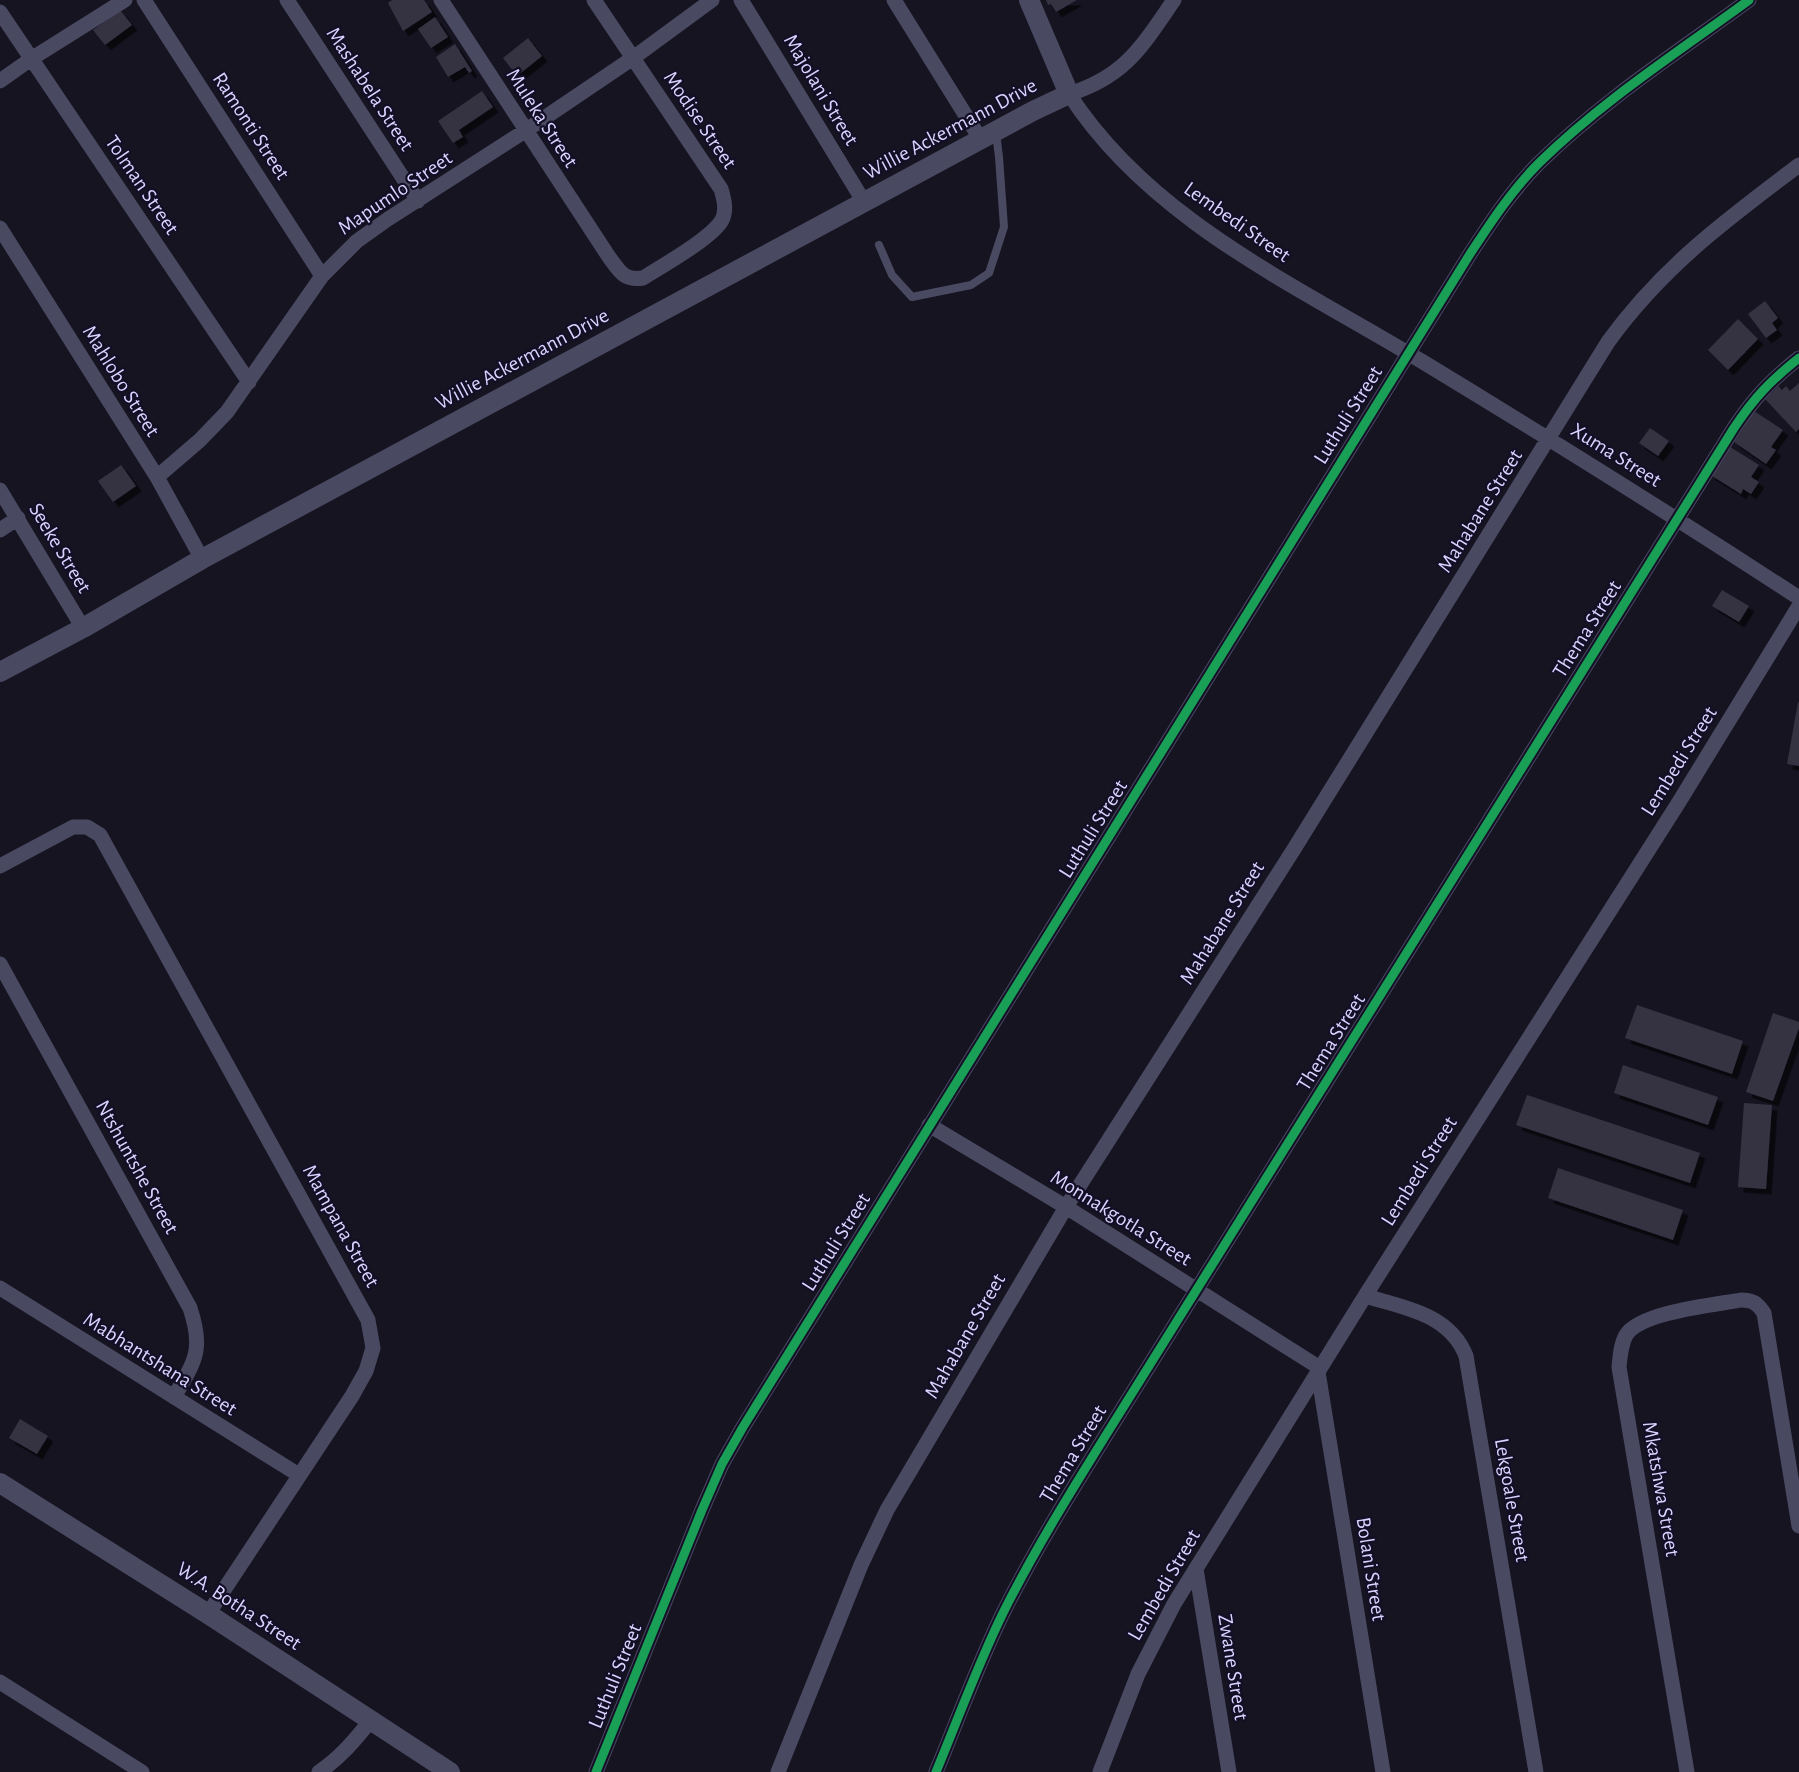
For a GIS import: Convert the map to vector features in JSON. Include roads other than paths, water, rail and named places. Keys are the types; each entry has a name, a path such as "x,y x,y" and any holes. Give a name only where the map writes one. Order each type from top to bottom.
{"street":[{"path":"0,81 125,0"},
{"name":"Ramonti Street","path":"144,0 322,276"},
{"name":"Mashabela Street","path":"287,0 418,201"},
{"name":"Muleka Street","path":"441,0 609,257"},
{"name":"Modise Street","path":"594,0 721,189 725,201 723,219 712,232 643,278 632,280 621,272 609,257"},
{"name":"Mapumlo Street","path":"157,477 200,441 227,412 322,276 357,241 633,58 712,0"},
{"name":"Majolani Street","path":"741,0 864,202"},
{"path":"894,0 988,136"},
{"path":"1029,0 1069,94 1088,88 1111,76 1129,60 1174,0"},
{"name":"Luthuli Street","path":"596,1772 722,1464 929,1125 1408,353 1503,205 1538,164 1589,117 1749,0"},
{"name":"Tolman Street","path":"0,12 249,382"},
{"name":"Willie Ackermann Drive","path":"0,672 83,628 202,559 1033,111 1069,94"},
{"name":"Lembedi Street","path":"1069,94 1083,115 1133,170 1207,231 1314,300 1408,353"},
{"name":"Mahabane Street","path":"778,1772 861,1565 887,1510 1066,1207 1294,849 1608,342 1629,313 1684,256 1799,165"},
{"name":"Mahlobo Street","path":"0,228 157,477 202,559"},
{"name":"Xuma Street","path":"1408,353 1677,518 1799,598"},
{"name":"Thema Street","path":"936,1772 981,1660 1003,1614 1035,1552 1106,1435 1752,401 1772,380 1799,358"},
{"name":"Seeke Street","path":"0,490 83,628"},
{"path":"0,530 18,518"},
{"name":"Lembedi Street","path":"1100,1772 1138,1674 1160,1629 1365,1296 1679,802 1799,606"},
{"name":"Mampana Street","path":"0,866 73,827 87,827 100,835 368,1320 373,1348 366,1371 352,1396 208,1614"},
{"name":"Ntshuntshe Street","path":"0,964 190,1308 198,1343 195,1361 174,1397"},
{"name":"Monnakgotla Street","path":"929,1125 1066,1207 1319,1370"},
{"path":"0,1278 4,1290"},
{"name":"Mabhantshana Street","path":"4,1290 299,1474"},
{"name":"Lekgoale Street","path":"1365,1296 1418,1312 1443,1324 1461,1343 1466,1356 1536,1772"},
{"name":"Mkatshwa Street","path":"1687,1772 1619,1367 1626,1335 1635,1325 1653,1317 1741,1300 1752,1300 1764,1313 1799,1526"},
{"name":"Bolani Street","path":"1319,1370 1383,1772"},
{"name":"W.A. Botha Street","path":"0,1483 208,1614 450,1772"},
{"name":"Zwane Street","path":"1196,1569 1229,1772"},
{"path":"0,1682 142,1772"},
{"path":"319,1772 347,1749 370,1720"}],"lane":[{"path":"879,245 892,275 912,297 971,285 989,273 1004,227 999,157 988,136"}]}
